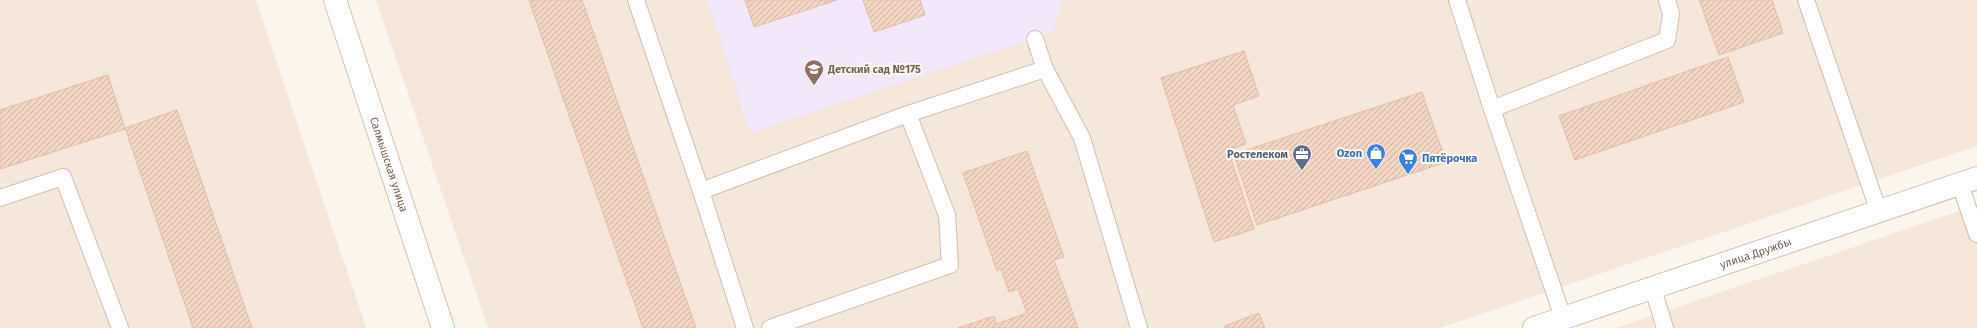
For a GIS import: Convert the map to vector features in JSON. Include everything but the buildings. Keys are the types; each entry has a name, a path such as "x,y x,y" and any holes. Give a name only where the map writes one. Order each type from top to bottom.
{"street":[{"name":"Салмышская улица","path":"335,0 443,328"},
{"name":"улица Дружбы","path":"1534,328 1653,289 1968,181"}],"lane":[{"path":"636,0 701,191 745,328"},
{"path":"1458,0 1492,109 1563,318"},
{"path":"1492,109 1667,40 1671,14 1667,0"},
{"path":"1806,0 1879,212"},
{"path":"1035,39 1045,69 1082,138 1139,328"},
{"path":"701,191 908,114 1045,69"},
{"path":"770,328 950,264 947,215 908,114"},
{"path":"0,198 63,177 120,328"},
{"path":"1968,181 1977,234"},
{"path":"1653,289 1665,328"}],"shaded area":[{"path":"0,0 256,0 366,328 0,328"},
{"path":"376,0 1977,0 1977,146 1440,328 488,328"},
{"name":"Детский сад №175","path":"707,0 1064,0 1053,32 750,133"},
{"path":"1977,205 1977,328 1616,328"}],"place":[{"name":"Детский сад №175","path":"814,86"},
{"name":"Ozon","path":"1376,170"},
{"name":"Ростелеком","path":"1302,171"},
{"name":"Пятёрочка","path":"1408,175"}]}
